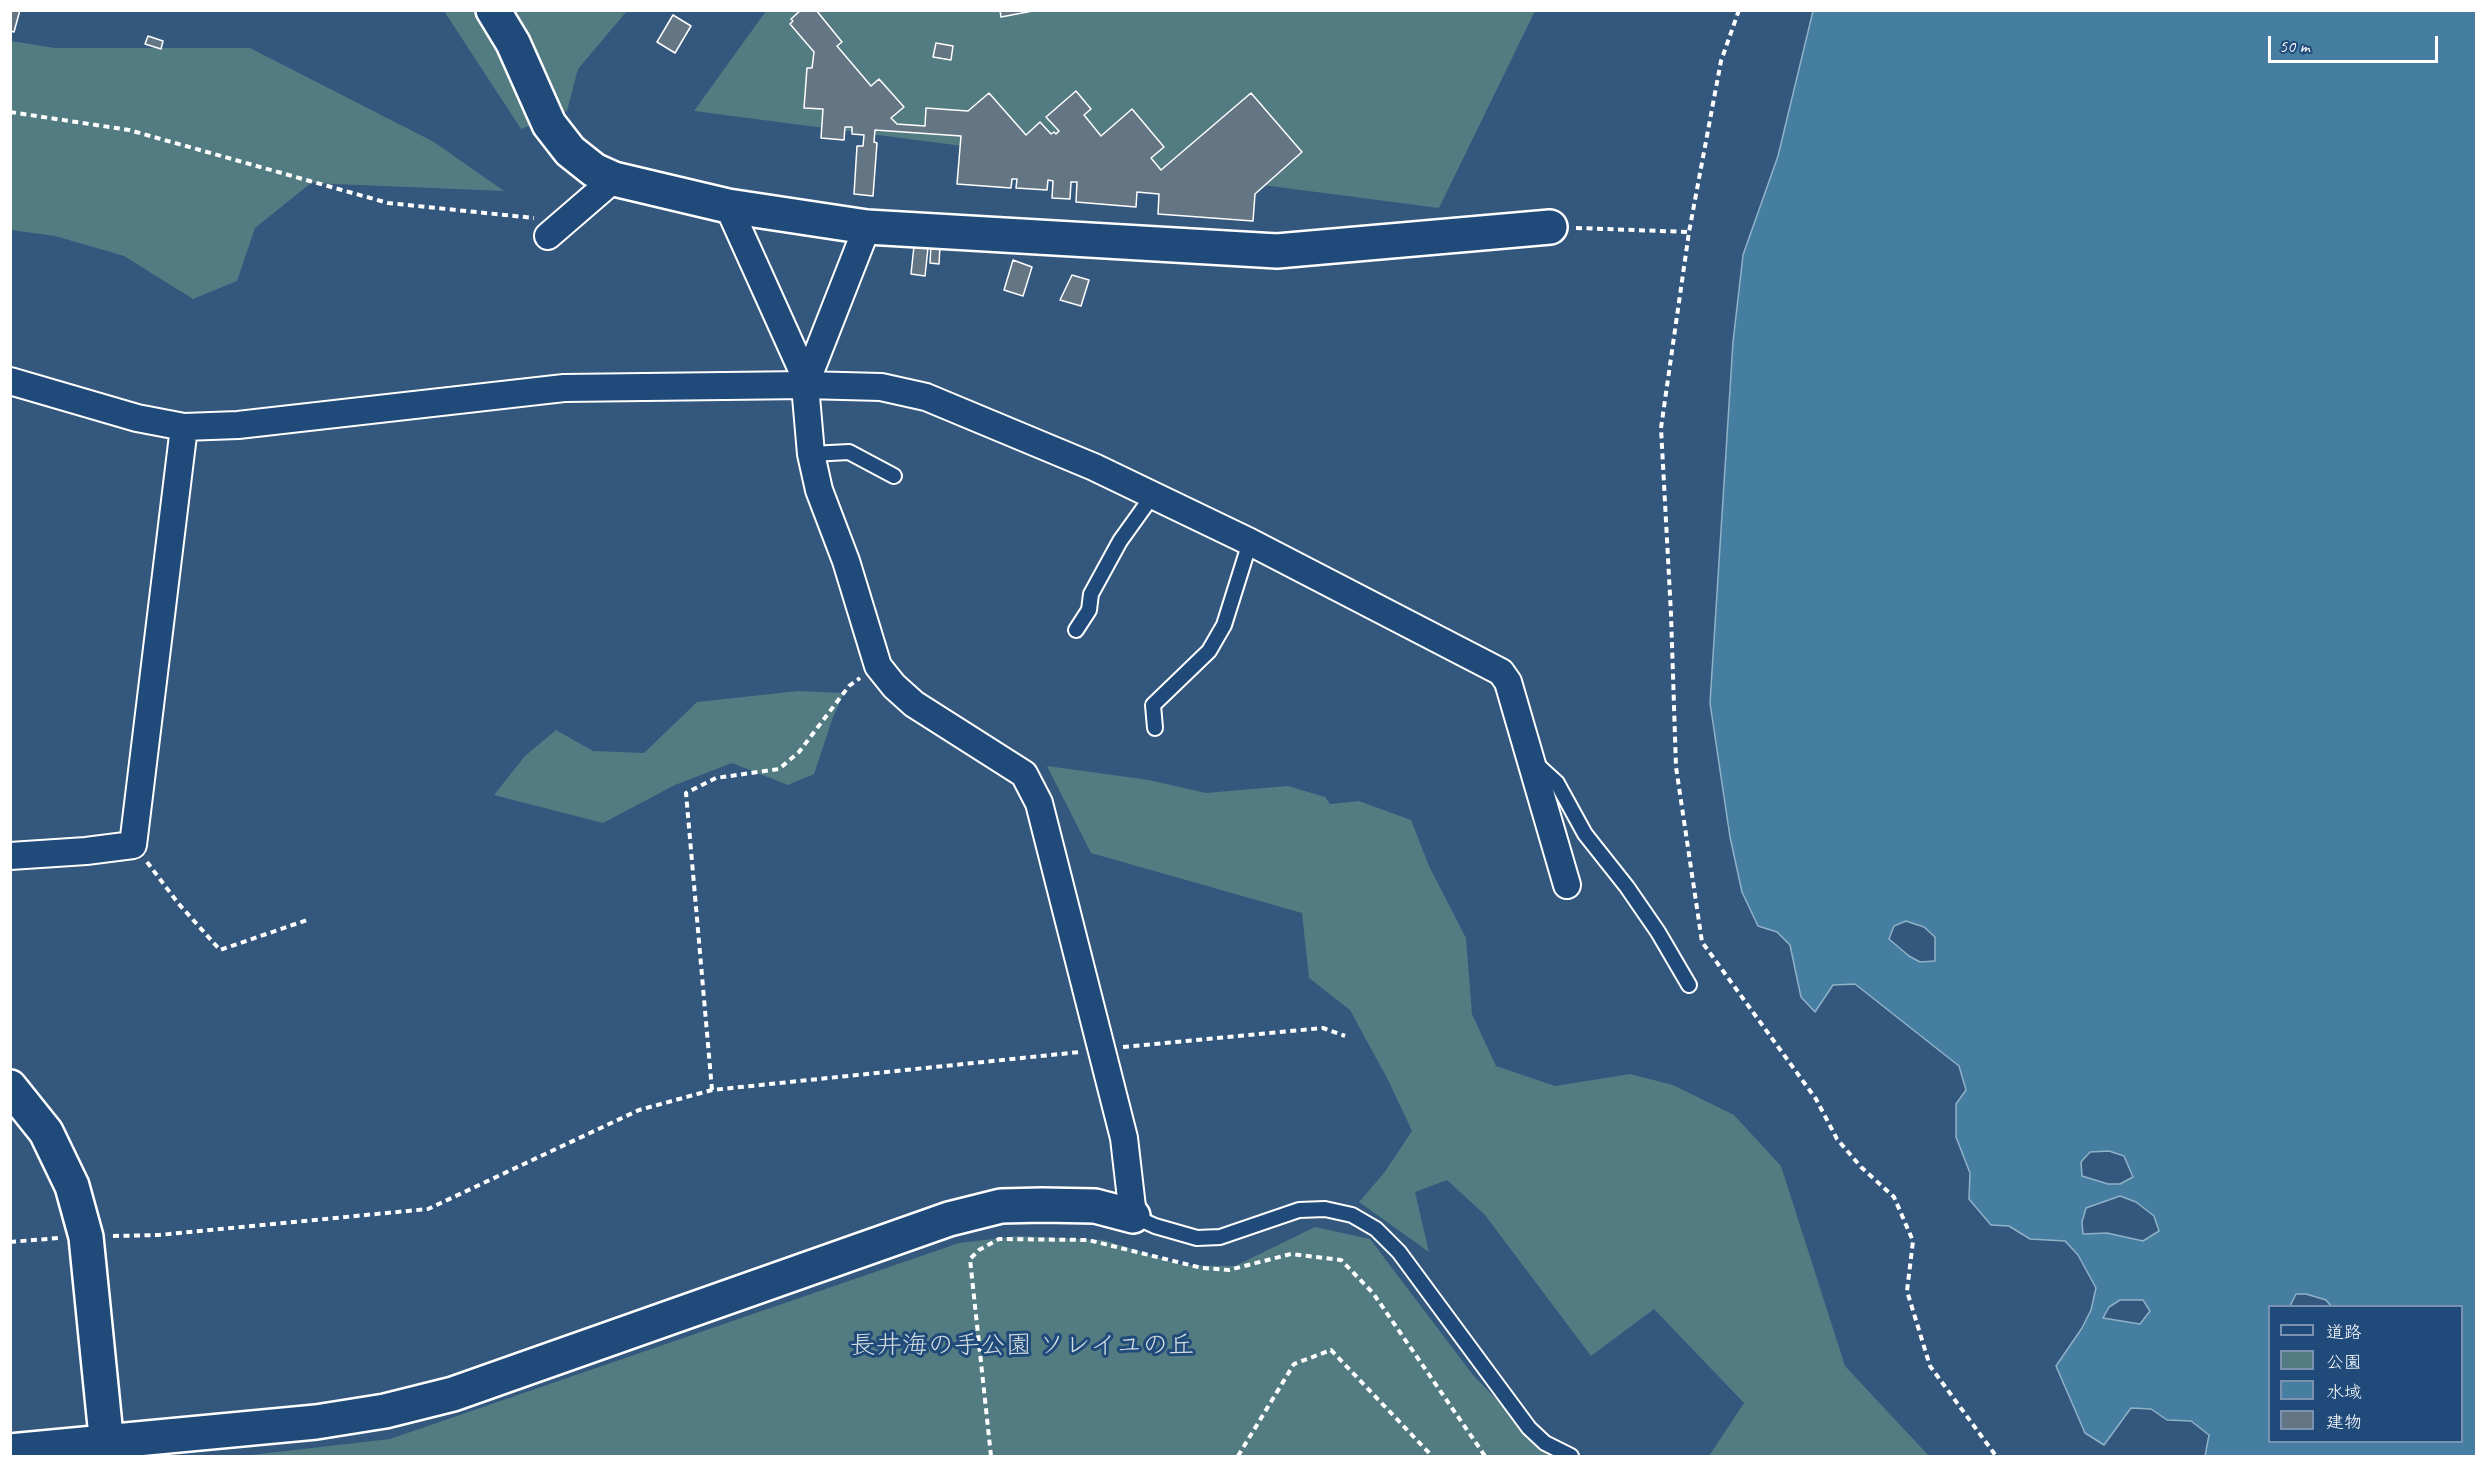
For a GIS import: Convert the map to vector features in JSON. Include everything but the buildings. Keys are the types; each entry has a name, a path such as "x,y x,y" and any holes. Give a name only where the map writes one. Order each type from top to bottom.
{"street":[{"path":"493,10 513,43 549,124 570,151 594,170 614,179 728,206 867,227 1277,252 1550,227"},
{"path":"548,236 614,179"},
{"path":"10,1451 107,1449 385,1411 453,1394 949,1220 1000,1206 1095,1206 1133,1216 1124,1138 1039,803 1024,774 914,704 894,686 878,666 846,561 819,490 811,454 802,370 728,206"},
{"path":"805,385 867,227"},
{"path":"10,381 137,418 184,427 238,425 564,388 805,385 881,387 926,397 1094,467 1153,495 1250,542 1501,672 1508,682 1567,885"},
{"path":"10,855 86,851 133,845 184,427"},
{"path":"10,1087 46,1132 72,1186 76,1237 107,1449"}],"lane":[{"path":"811,454 849,452 894,476"},
{"path":"1076,630 1089,610 1091,594 1120,541 1153,495"},
{"path":"1155,728 1153,705 1209,651 1224,625 1250,542"},
{"path":"1531,759 1557,783 1585,834 1658,932 1689,985"},
{"path":"1133,1216 1155,1226 1197,1238 1220,1238 1299,1210 1325,1209 1352,1215 1376,1228 1400,1252 1529,1428 1545,1443 1572,1456"}],"path":[{"path":"1739,10 1721,61 1689,232 1661,428 1676,767 1702,942 1809,1090 1836,1139 1894,1197 1913,1241 1907,1291 1930,1366 1996,1456"},
{"path":"10,112 129,130 388,203 518,218 568,218"},
{"path":"1550,227 1689,232"},
{"path":"712,1090 686,793 716,778 779,770 799,753 849,686 878,666"},
{"path":"133,845 178,903 220,950 307,920"},
{"path":"10,1242 76,1237 159,1235 428,1209 639,1110 712,1090 1323,1028 1345,1036"},
{"path":"991,1456 970,1260 979,1250 999,1239 1088,1240 1202,1268 1229,1270 1291,1254 1341,1260 1373,1293 1485,1456"},
{"path":"1238,1456 1294,1364 1331,1350 1432,1456"}],"green space":[{"path":"444,11 627,11 578,69 567,111 521,129"},
{"path":"766,11 1535,11 1439,208 694,111"},
{"path":"11,41 55,48 250,48 434,142 504,191 311,183 255,228 237,281 193,299 124,256 55,236 11,230"},
{"path":"798,691 844,693 833,717 814,774 788,785 732,763 675,785 603,823 494,795 525,756 556,730 593,751 644,753 697,702"},
{"path":"1047,766 1149,780 1206,793 1288,786 1325,797 1330,804 1359,801 1411,820 1429,866 1466,938 1472,1014 1496,1066 1555,1086 1630,1074 1673,1085 1734,1115 1781,1166 1845,1366 1929,1456 1709,1456 1744,1403 1654,1309 1591,1356 1485,1215 1447,1180 1415,1192 1429,1252 1359,1202 1384,1173 1412,1131 1388,1080 1350,1010 1309,978 1302,913 1091,853"},
{"name":"長井海の手公園 ソレイユの丘","path":"1315,1227 1370,1239 1473,1375 1552,1456 242,1456 390,1439 959,1243 1018,1236 1104,1240 1182,1265 1235,1266"}],"water":[{"path":"1813,11 2476,11 2476,1456 2205,1456 2209,1435 2191,1421 2167,1420 2151,1409 2131,1408 2104,1445 2085,1433 2056,1366 2082,1328 2091,1310 2096,1288 2078,1255 2065,1241 2030,1239 2009,1226 1991,1225 1969,1199 1970,1173 1956,1137 1956,1104 1966,1090 1959,1066 1855,984 1833,985 1815,1012 1801,997 1790,945 1777,932 1758,926 1742,892 1730,837 1710,703 1733,342 1743,255 1778,156","holes":["1906,921 1924,927 1935,937 1935,961 1920,962 1889,939 1894,926","2109,1151 2124,1156 2133,1177 2120,1184 2108,1184 2082,1176 2081,1162 2090,1152","2120,1196 2136,1202 2154,1216 2159,1231 2143,1241 2107,1233 2083,1234 2082,1222 2086,1208","2120,1300 2143,1300 2150,1311 2140,1324 2103,1318 2109,1307"]}]}
